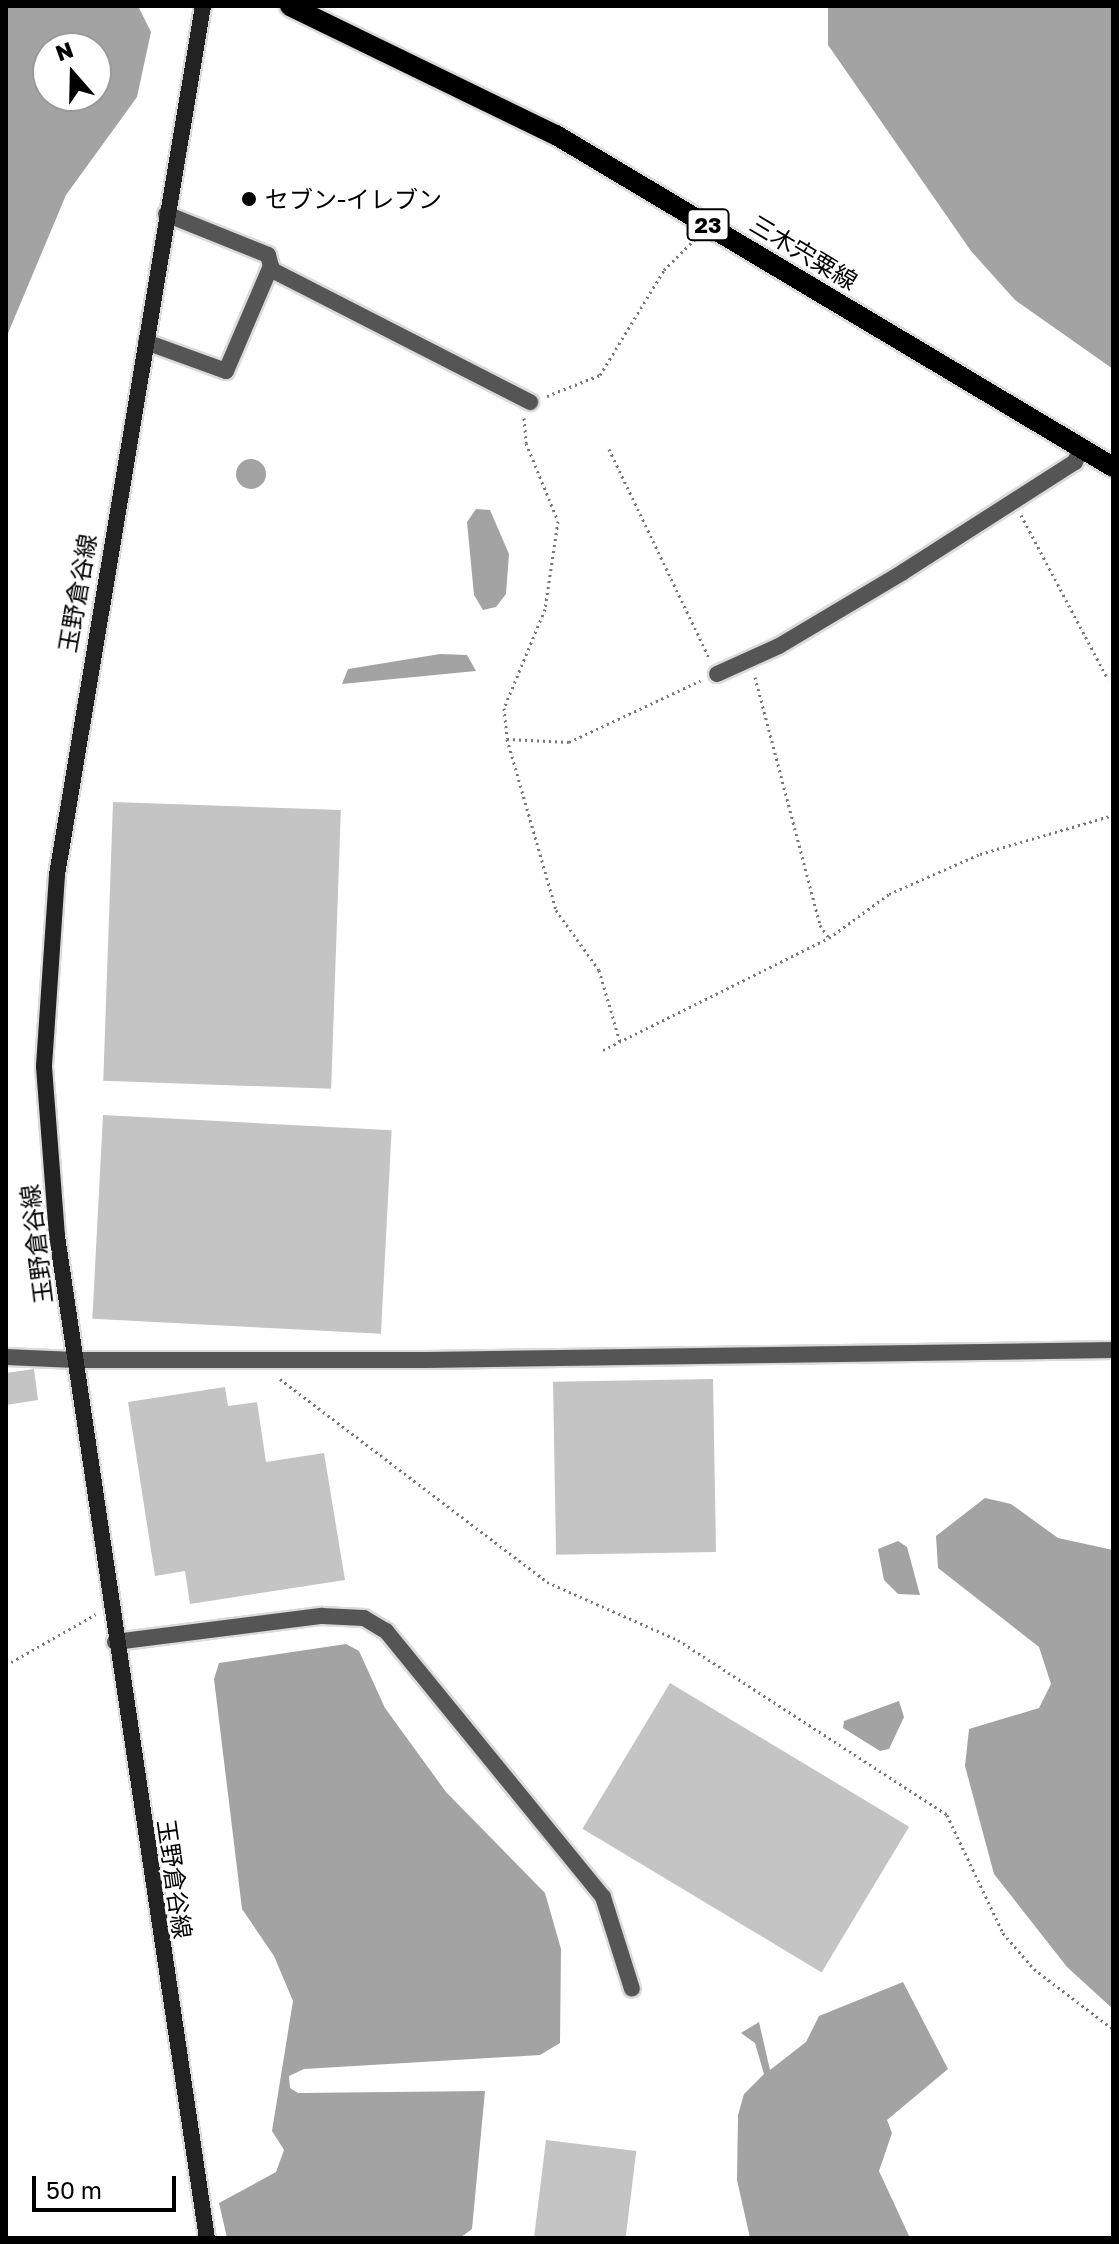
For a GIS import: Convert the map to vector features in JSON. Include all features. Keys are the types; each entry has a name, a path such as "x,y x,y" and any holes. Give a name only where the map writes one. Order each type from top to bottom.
{"main road":[{"name":"玉野倉谷線","path":"203,6 57,875 48,996 48,1135 75,1360 115,1642 207,2238"},
{"name":"三木宍粟線","path":"290,6 556,135 1113,467"}],"street":[{"path":"146,342 226,371 271,266 268,255 166,214"},
{"path":"271,266 530,402"},
{"path":"717,674 749,662 1015,501 1075,462 1081,448"},
{"path":"6,1357 75,1360 426,1360 1113,1350"},
{"path":"115,1642 322,1616 364,1618 386,1631 603,1897 632,1989"}],"path":[{"path":"620,1042 599,970 556,910 507,739 504,708 545,609 558,521 526,443 524,415 530,402 600,375 664,270 695,239 703,222"},
{"path":"507,739 569,742 717,674 609,449"},
{"path":"1015,501 1108,679"},
{"path":"749,662 820,925 829,938"},
{"path":"603,1050 829,938 889,894 980,854 1113,815"},
{"path":"275,1360 279,1379 547,1582 678,1640 947,1815 1003,1933 1034,1969 1113,2029"},
{"path":"6,1665 110,1607"}],"shaded area":[{"path":"6,6 138,6 151,32 137,97 66,195 6,338"},
{"path":"828,6 1113,6 1113,369 1015,300 971,251 828,45"},
{"path":"251,459 262,463 266,474 262,485 251,489 240,485 236,474 240,463"},
{"path":"476,509 490,510 509,554 506,594 496,607 483,610 474,595 467,522"},
{"path":"440,654 467,655 476,671 342,684 348,669"},
{"path":"985,1498 1011,1504 1058,1538 1113,1550 1113,2009 1067,1967 994,1874 965,1766 969,1729 1039,1708 1051,1684 1039,1647 938,1568 936,1536"},
{"path":"898,1541 907,1547 920,1595 898,1594 884,1580 878,1549"},
{"path":"346,1644 359,1651 385,1708 446,1792 545,1893 561,1949 560,2043 540,2055 304,2069 289,2076 290,2088 298,2093 485,2091 472,2229 460,2238 227,2238 219,2203 276,2172 284,2150 272,2131 293,2001 274,1956 242,1909 214,1679 219,1663"},
{"path":"899,1701 904,1717 889,1749 880,1751 843,1728 844,1721"},
{"path":"903,1982 948,2069 887,2120 892,2133 879,2171 910,2238 750,2238 737,2180 738,2115 744,2094 764,2074 755,2043 741,2033 759,2022 770,2070 806,2042 819,2016"}],"building":[{"path":"113,802 341,810 331,1089 103,1081"},
{"path":"103,1115 392,1130 381,1334 92,1319"},
{"path":"34,1369 38,1400 6,1405 6,1373"},
{"path":"713,1379 716,1552 556,1555 553,1382"},
{"path":"225,1387 228,1406 257,1402 266,1462 324,1453 345,1580 190,1604 185,1571 155,1576 128,1402"},
{"path":"670,1683 909,1827 822,1972 582,1829"},
{"path":"546,2140 636,2151 626,2238 534,2237"}],"place":[{"name":"セブン-イレブン","path":"249,199"}]}
